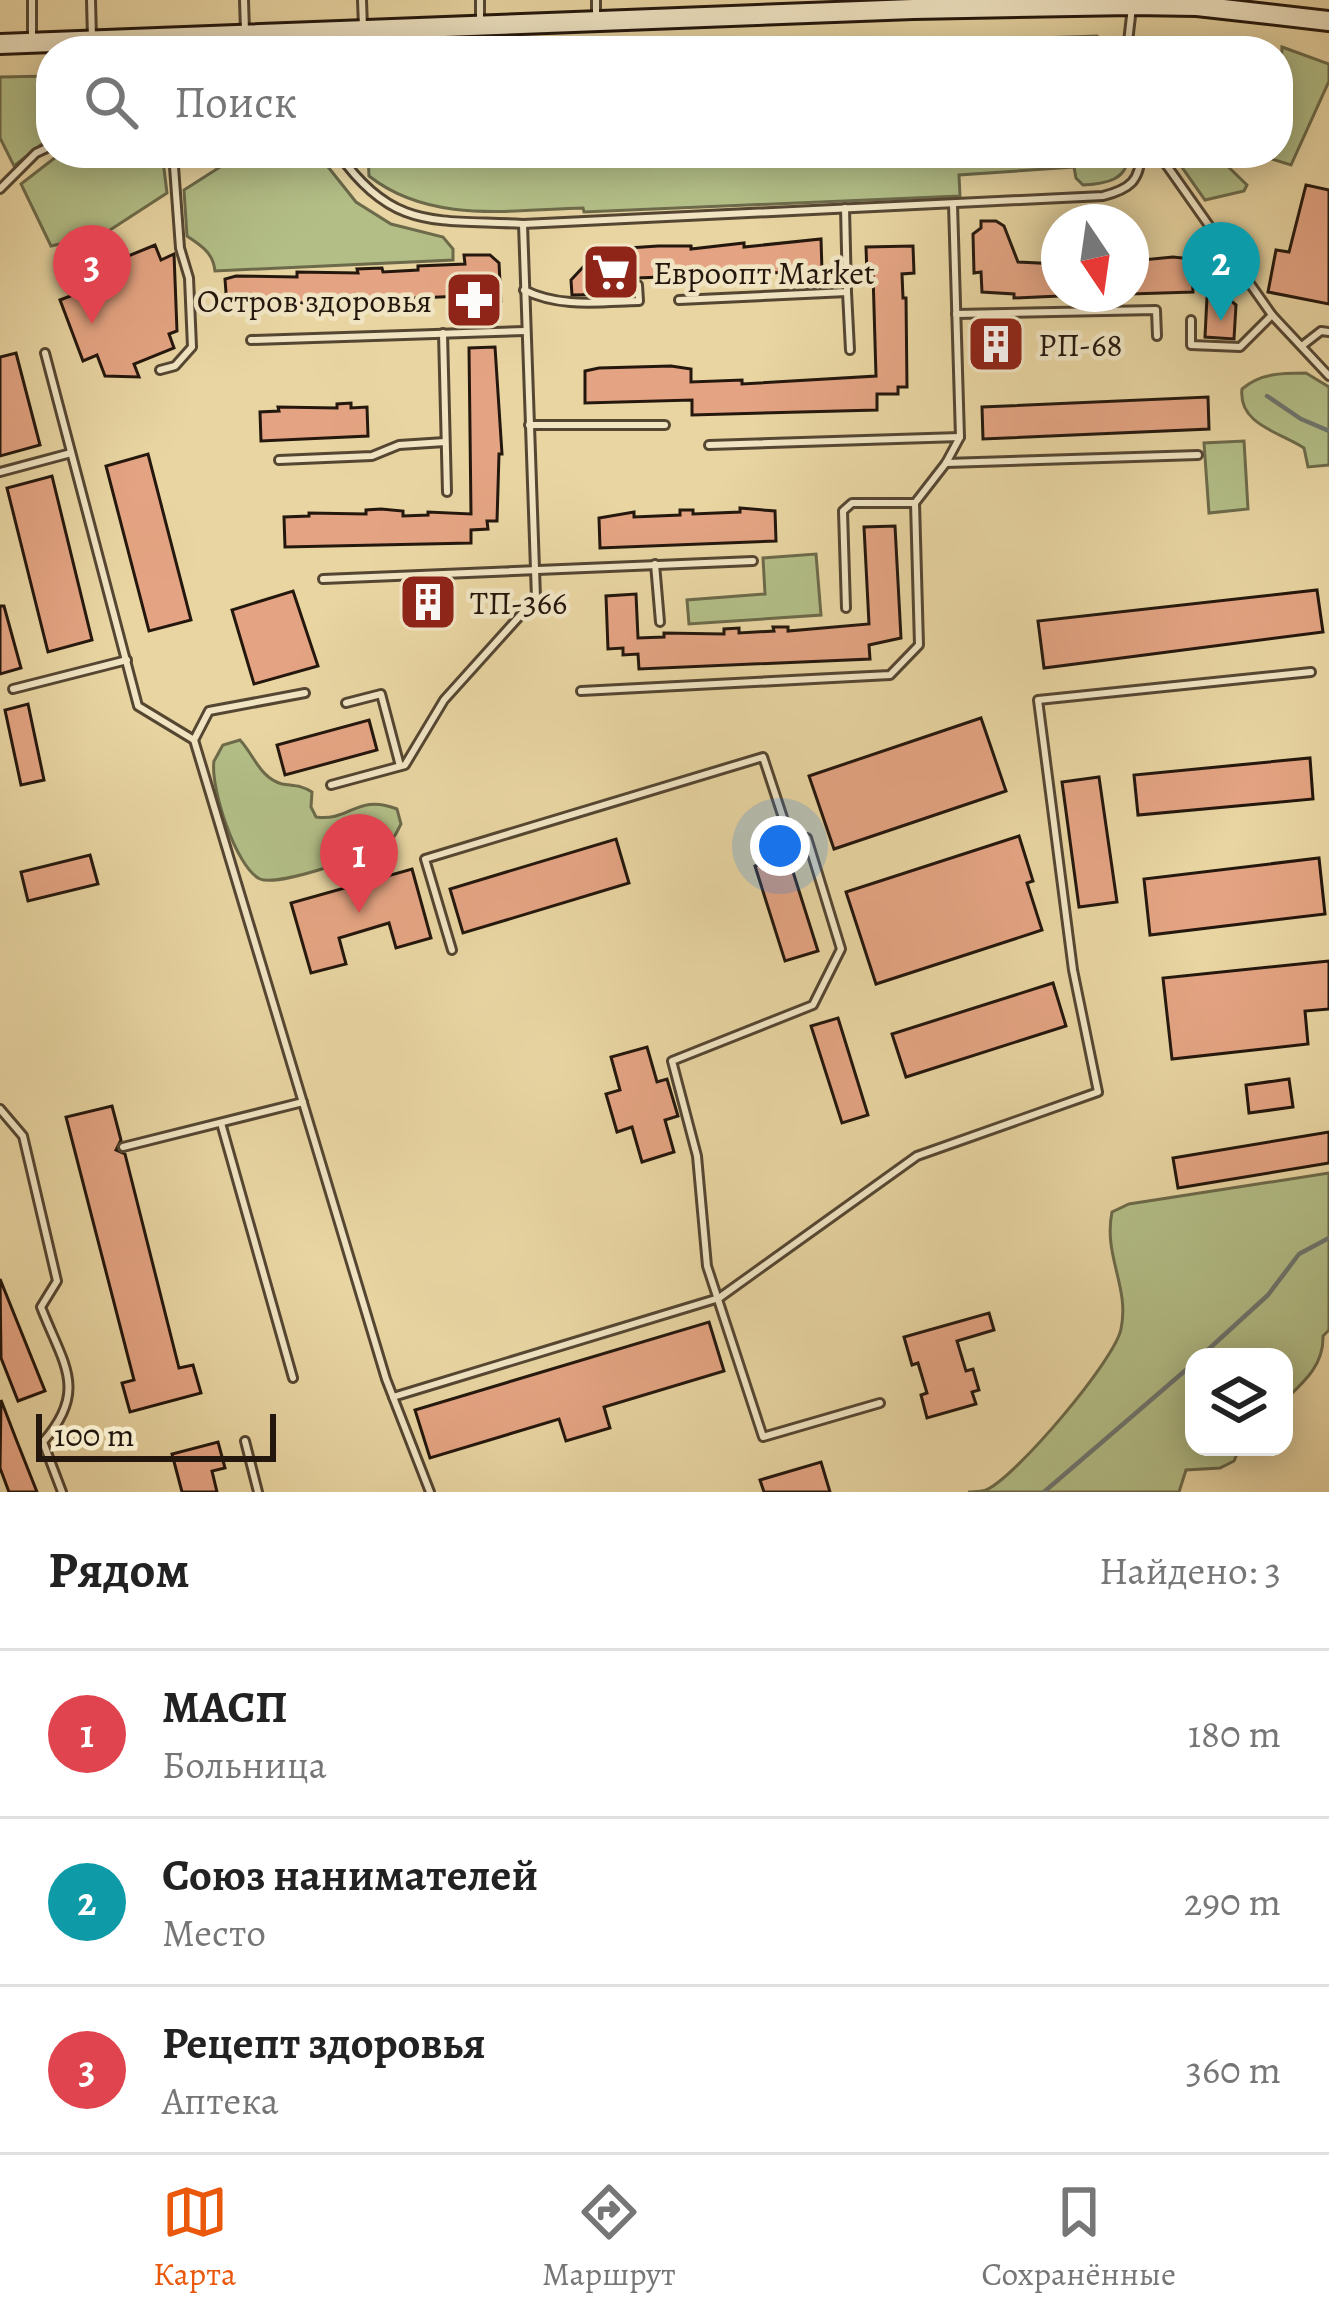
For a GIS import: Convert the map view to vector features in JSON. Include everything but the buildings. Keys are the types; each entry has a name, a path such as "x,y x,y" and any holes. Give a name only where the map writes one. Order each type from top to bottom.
{"main road":[{"path":"341,36 362,31 1064,3 1197,6 1329,21"},
{"path":"220,36 255,36"},
{"path":"0,44 36,43"}],"lane":[{"path":"32,0 32,43"},
{"path":"91,0 92,36"},
{"path":"244,0 245,35"},
{"path":"362,0 362,31"},
{"path":"480,0 480,27"},
{"path":"596,0 596,22"},
{"path":"1129,36 1132,5"},
{"path":"0,189 36,152"},
{"path":"160,370 175,367 192,347 189,278 179,248 174,168"},
{"path":"350,168 370,194 408,215 457,223 523,224 1074,199 1123,191 1140,168"},
{"path":"1169,168 1272,315 1329,376"},
{"path":"581,691 890,675 919,645 915,503 946,464 960,437 953,204"},
{"path":"845,208 850,350"},
{"path":"331,785 405,764 444,700 536,598 523,224"},
{"path":"524,290 559,301 639,301 638,285"},
{"path":"679,300 848,292"},
{"path":"956,314 1156,310 1156,336"},
{"path":"1191,320 1191,345 1240,347 1272,315"},
{"path":"251,340 525,331"},
{"path":"1303,345 1321,331 1329,332"},
{"path":"443,334 447,492"},
{"path":"44,353 138,706 194,740 393,1397 430,1492"},
{"path":"529,425 664,424"},
{"path":"709,445 960,437"},
{"path":"279,460 372,456 399,445 445,442"},
{"path":"0,472 71,453"},
{"path":"946,464 1198,455"},
{"path":"846,608 843,511 852,502 915,503"},
{"path":"323,579 753,560"},
{"path":"655,565 660,622"},
{"path":"13,689 127,660"},
{"path":"393,1397 719,1298 917,1156 1098,1092 1073,970 1038,700 1311,672"},
{"path":"194,740 209,711 305,693"},
{"path":"346,703 381,694 400,766"},
{"path":"452,950 425,859 763,757 791,842 807,838 841,949 813,1005 672,1061 697,1156 707,1266 763,1437 880,1403"},
{"path":"123,1148 303,1102"},
{"path":"0,1108 23,1136 57,1281 41,1307 70,1382 65,1417 44,1442 62,1492"},
{"path":"221,1123 293,1378"},
{"path":"245,1441 259,1492"}],"green space":[{"path":"1293,51 1329,64 1329,81 1293,161"},
{"path":"36,76 36,149 14,166 0,138 0,77"},
{"path":"42,168 164,168 167,193 90,243 51,246 21,184"},
{"path":"218,168 329,168 356,202 391,224 443,237 453,249 453,260 215,271 209,254 187,236 184,190"},
{"path":"369,168 1060,168 959,175 960,196 584,212 583,208 444,208 418,202 369,176"},
{"path":"1074,168 1125,168 1108,182 1083,185"},
{"path":"1183,168 1229,168 1247,185 1244,191 1205,200"},
{"path":"1306,373 1329,387 1329,465 1308,467 1304,448 1262,426 1242,401 1242,389 1257,380"},
{"path":"1244,441 1248,509 1209,513 1204,443"},
{"path":"816,554 821,615 689,624 687,600 765,594 763,558"},
{"path":"240,740 268,777 312,792 316,817 383,805 397,809 401,824 396,834 381,846 326,868 260,879 234,844 214,773 214,761 223,745"},
{"path":"1329,1173 1329,1330 1323,1336 1320,1356 1293,1393 1293,1348 1185,1348 1185,1456 1236,1456 1220,1468 1186,1470 1179,1492 968,1492 986,1490 1000,1481 1040,1442 1115,1344 1123,1314 1110,1228 1112,1212 1129,1204"}],"waterway":[{"path":"1267,396 1329,431"},
{"path":"1210,1348 1268,1295 1299,1254 1329,1238"},
{"path":"1044,1492 1185,1371"}],"place":[{"name":"Евроопт Market","path":"611,272"},
{"name":"Остров здоровья","path":"474,300"},
{"name":"Союз нанимателей","path":"1221,321"},
{"name":"Рецепт здоровья","path":"92,324"},
{"name":"РП-68","path":"996,344"},
{"name":"ТП-366","path":"428,602"},
{"name":"МАСП","path":"359,913"}]}
